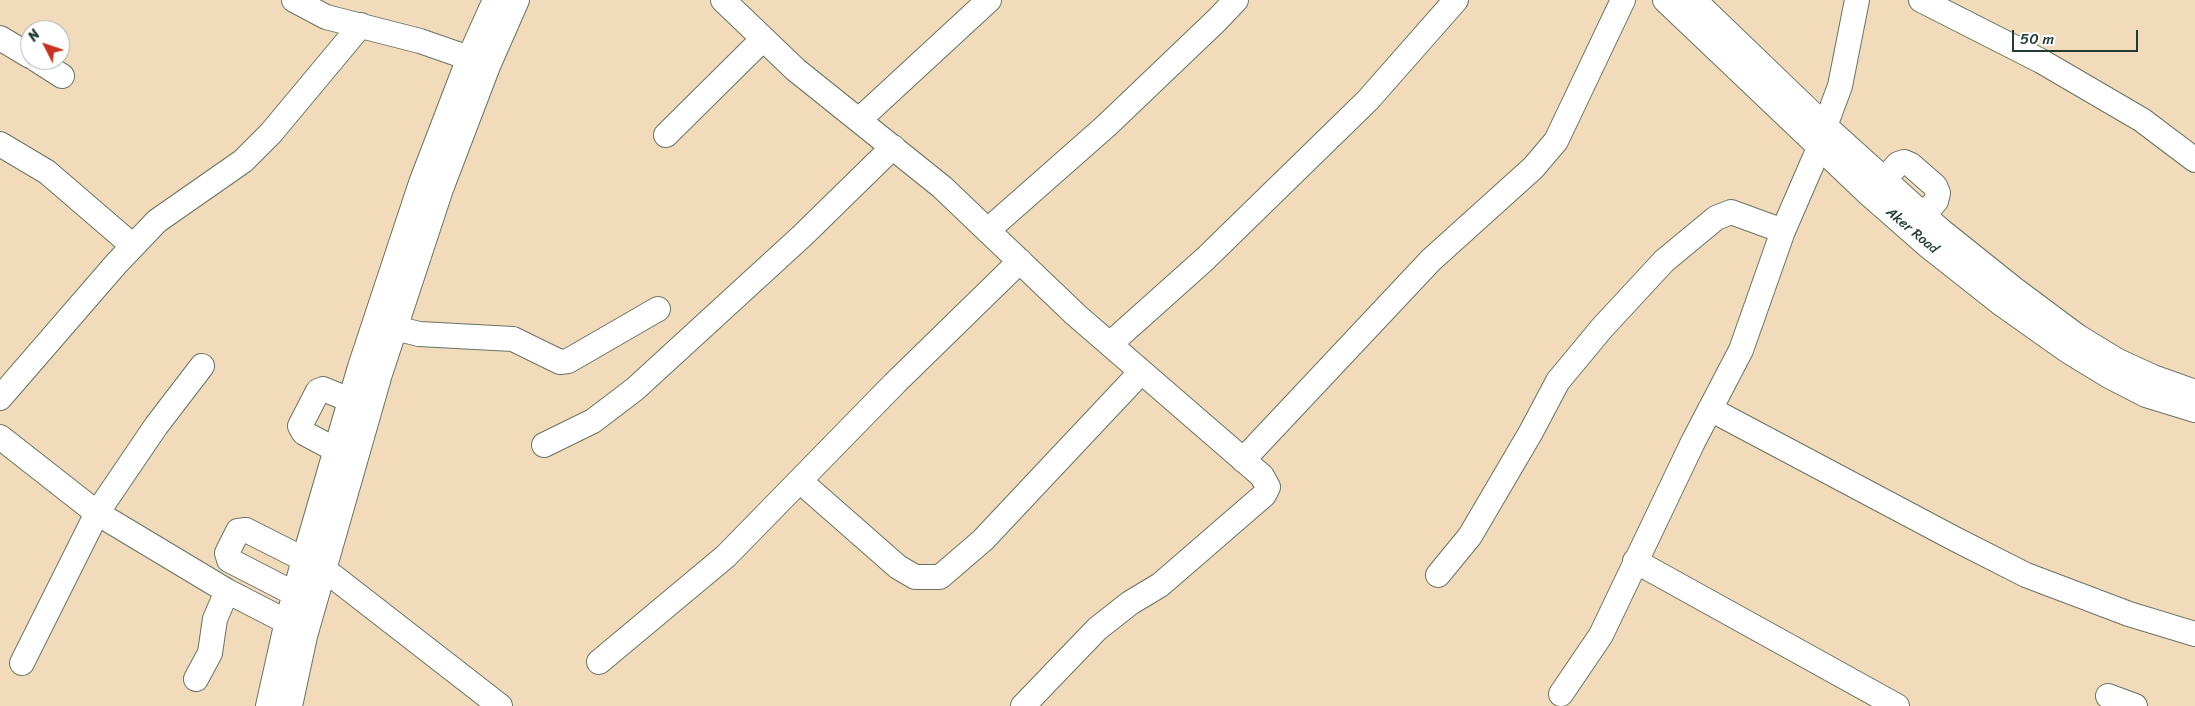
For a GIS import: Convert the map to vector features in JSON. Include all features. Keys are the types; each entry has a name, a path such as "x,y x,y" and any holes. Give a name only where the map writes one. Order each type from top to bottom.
{"street":[{"path":"294,0 326,17 420,41 469,58"},
{"path":"268,706 294,594 350,400 422,183 469,58 494,0"},
{"path":"290,706 305,636 380,374 444,181 488,66 517,0"},
{"path":"859,120 988,0"},
{"path":"988,230 1106,126 1218,20 1236,0"},
{"path":"1110,344 1205,259 1368,100 1456,0"},
{"path":"1243,460 1431,260 1533,168 1556,141 1623,0"},
{"name":"Aker Road","path":"1665,0 1917,222 2003,305 2076,356 2109,376 2146,394 2195,410"},
{"name":"Aker Road","path":"1694,0 1822,137 1884,180 1917,222 1939,229 2077,336 2127,365 2153,377 2195,392"},
{"path":"1561,694 1601,635 1635,561 1741,350 1783,231 1822,137 1840,86 1857,0"},
{"path":"1921,0 2041,61 2142,120 2195,160"},
{"path":"732,3 763,39 796,70 942,187 1110,344 1262,476 1268,487 1264,495 1160,585 1130,602 1098,628 1023,706"},
{"path":"0,398 157,221 243,161 271,133 361,25"},
{"path":"0,38 20,50"},
{"path":"666,135 763,39"},
{"path":"53,70 62,76"},
{"path":"0,144 47,172 133,246"},
{"path":"544,445 593,421 635,390 802,236 892,147"},
{"path":"1438,575 1470,536 1531,432 1558,381 1602,328 1664,261 1716,218 1731,212 1783,231"},
{"path":"600,662 726,556 895,383 1020,261"},
{"path":"395,328 419,334 513,339 560,362 568,361 658,309"},
{"path":"22,663 97,513 156,426 202,366"},
{"path":"800,481 898,567 915,577 940,577 983,540 1142,372"},
{"path":"336,450 304,434 300,426 318,391 322,389 350,400"},
{"path":"1710,409 2026,575 2129,614 2195,634"},
{"path":"0,437 97,513 227,591 287,622"},
{"path":"294,594 229,560 227,553 236,534 241,530 246,530 325,570 500,706"},
{"path":"258,575 271,543"},
{"path":"1635,561 1897,706"},
{"path":"196,679 210,653 214,619 227,591"},
{"path":"2108,696 2136,706"}]}
